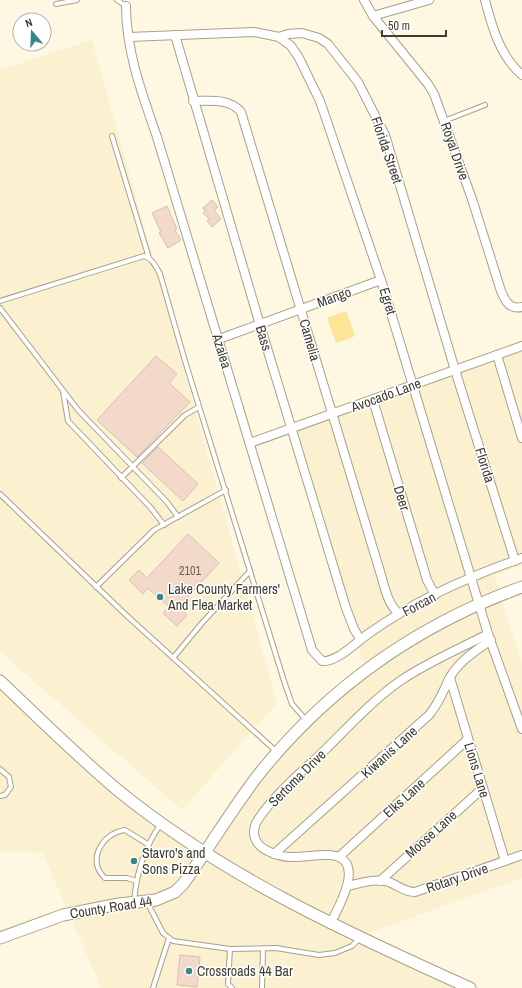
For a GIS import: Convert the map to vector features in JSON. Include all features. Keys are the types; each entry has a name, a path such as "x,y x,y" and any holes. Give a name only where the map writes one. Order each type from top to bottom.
{"main road":[{"name":"County Road 44","path":"0,938 64,915 164,898 175,892 183,884 206,852 258,775 307,721 352,681 385,656 435,625 479,603 522,587"},
{"path":"0,681 86,762 121,792 206,852 278,896 330,924 470,988"}],"street":[{"name":"Royal Drive","path":"364,0 373,16 428,84 444,121 472,199 501,291 508,304 518,308 522,307"},
{"path":"373,16 429,0"},
{"path":"485,0 494,32 503,52 522,75"},
{"name":"Azalea","path":"126,6 129,37 140,87 157,137 309,643 312,650 322,660"},
{"name":"Florida Street","path":"129,37 254,32 279,37 302,32 319,38 328,44 365,93 385,135 455,370"},
{"name":"Bass","path":"175,35 291,429 346,608 354,629 360,639"},
{"name":"Egret","path":"279,37 291,46 299,58 320,101 381,280 479,603"},
{"name":"Camelia","path":"194,101 225,102 237,107 241,112 387,595 393,609 399,614"},
{"name":"Mango","path":"218,339 381,280"},
{"name":"Avocado Lane","path":"250,443 522,346"},
{"path":"497,354 522,438"},
{"name":"Florida","path":"455,370 518,559"},
{"name":"Deer","path":"373,400 425,572 435,595"},
{"name":"Forcan","path":"322,660 334,659 360,639 399,614 435,595 518,559"},
{"path":"479,603 522,729"},
{"name":"Kiwanis Lane","path":"274,854 429,715 442,696 450,678 462,662 490,637"},
{"name":"Sertoma Drive","path":"340,856 328,855 298,858 274,854 258,845 255,839 254,829 265,811 292,782 379,698 399,682 434,661 490,637"},
{"name":"Lions Lane","path":"450,678 505,861"},
{"name":"Elks Lane","path":"340,856 468,739"},
{"name":"Moose Lane","path":"380,880 483,788"},
{"name":"Rotary Drive","path":"380,880 392,884 407,892 415,892 522,855"},
{"path":"330,924 343,900 348,886 348,869 340,856"},
{"path":"348,886 368,881 380,880"}],"lane":[{"path":"56,4 77,0"},
{"path":"117,0 126,6"},
{"path":"444,121 485,105"},
{"path":"112,136 149,258 160,274 284,681 292,704 307,721"},
{"path":"0,301 144,256 149,258"},
{"path":"0,308 78,410 133,466 178,517"},
{"path":"63,390 68,421 151,508 164,525"},
{"path":"121,478 185,415 200,407"},
{"path":"96,587 154,530 226,490"},
{"path":"0,494 96,587 277,753"},
{"path":"173,658 202,623 250,571"},
{"path":"0,769 9,778 11,786 6,795 0,796"},
{"path":"134,903 136,881 149,844 162,822"},
{"path":"136,881 128,878 105,878 99,872 96,862 101,843 110,835 125,830 149,844"},
{"path":"147,901 163,933 173,941 230,949 290,950 319,955 334,953 352,946 360,938"},
{"path":"153,988 169,938"},
{"path":"230,949 228,984 232,988"},
{"path":"262,988 263,949"}],"shaded area":[{"path":"92,40 277,703 182,810 0,652 0,70"},
{"path":"346,311 355,336 336,343 327,318"},
{"path":"522,340 522,566 495,575 499,590 465,604 433,621 382,652 352,674 364,664 292,426"},
{"path":"502,600 522,664 522,878 363,935 279,892 212,851 262,778 288,747 322,713 354,685 387,660 438,629"},
{"path":"0,687 116,796 199,854 180,880 172,887 155,895 67,909 43,853 0,851"},
{"path":"207,859 314,921 459,988 101,988 71,918 166,902 186,888"}],"building":[{"path":"212,200 218,207 214,210 221,219 212,227 207,221 209,219 203,213 205,211 203,208"},
{"path":"167,206 177,229 175,230 181,240 168,248 159,233 161,232 152,213"},
{"path":"156,356 177,374 169,383 190,402 137,457 97,420"},
{"path":"158,447 198,484 183,501 142,463"},
{"path":"188,534 219,563 179,606 187,615 177,626 163,613 169,607 148,588 143,594 129,580 139,570 147,578"},
{"name":"Crossroads 44 Bar","path":"180,955 200,957 197,987 177,985"}],"place":[{"name":"Lake County Farmers' And Flea Market","path":"160,597"},
{"name":"Stavro's and Sons Pizza","path":"134,861"},
{"name":"Crossroads 44 Bar","path":"189,971"}]}
